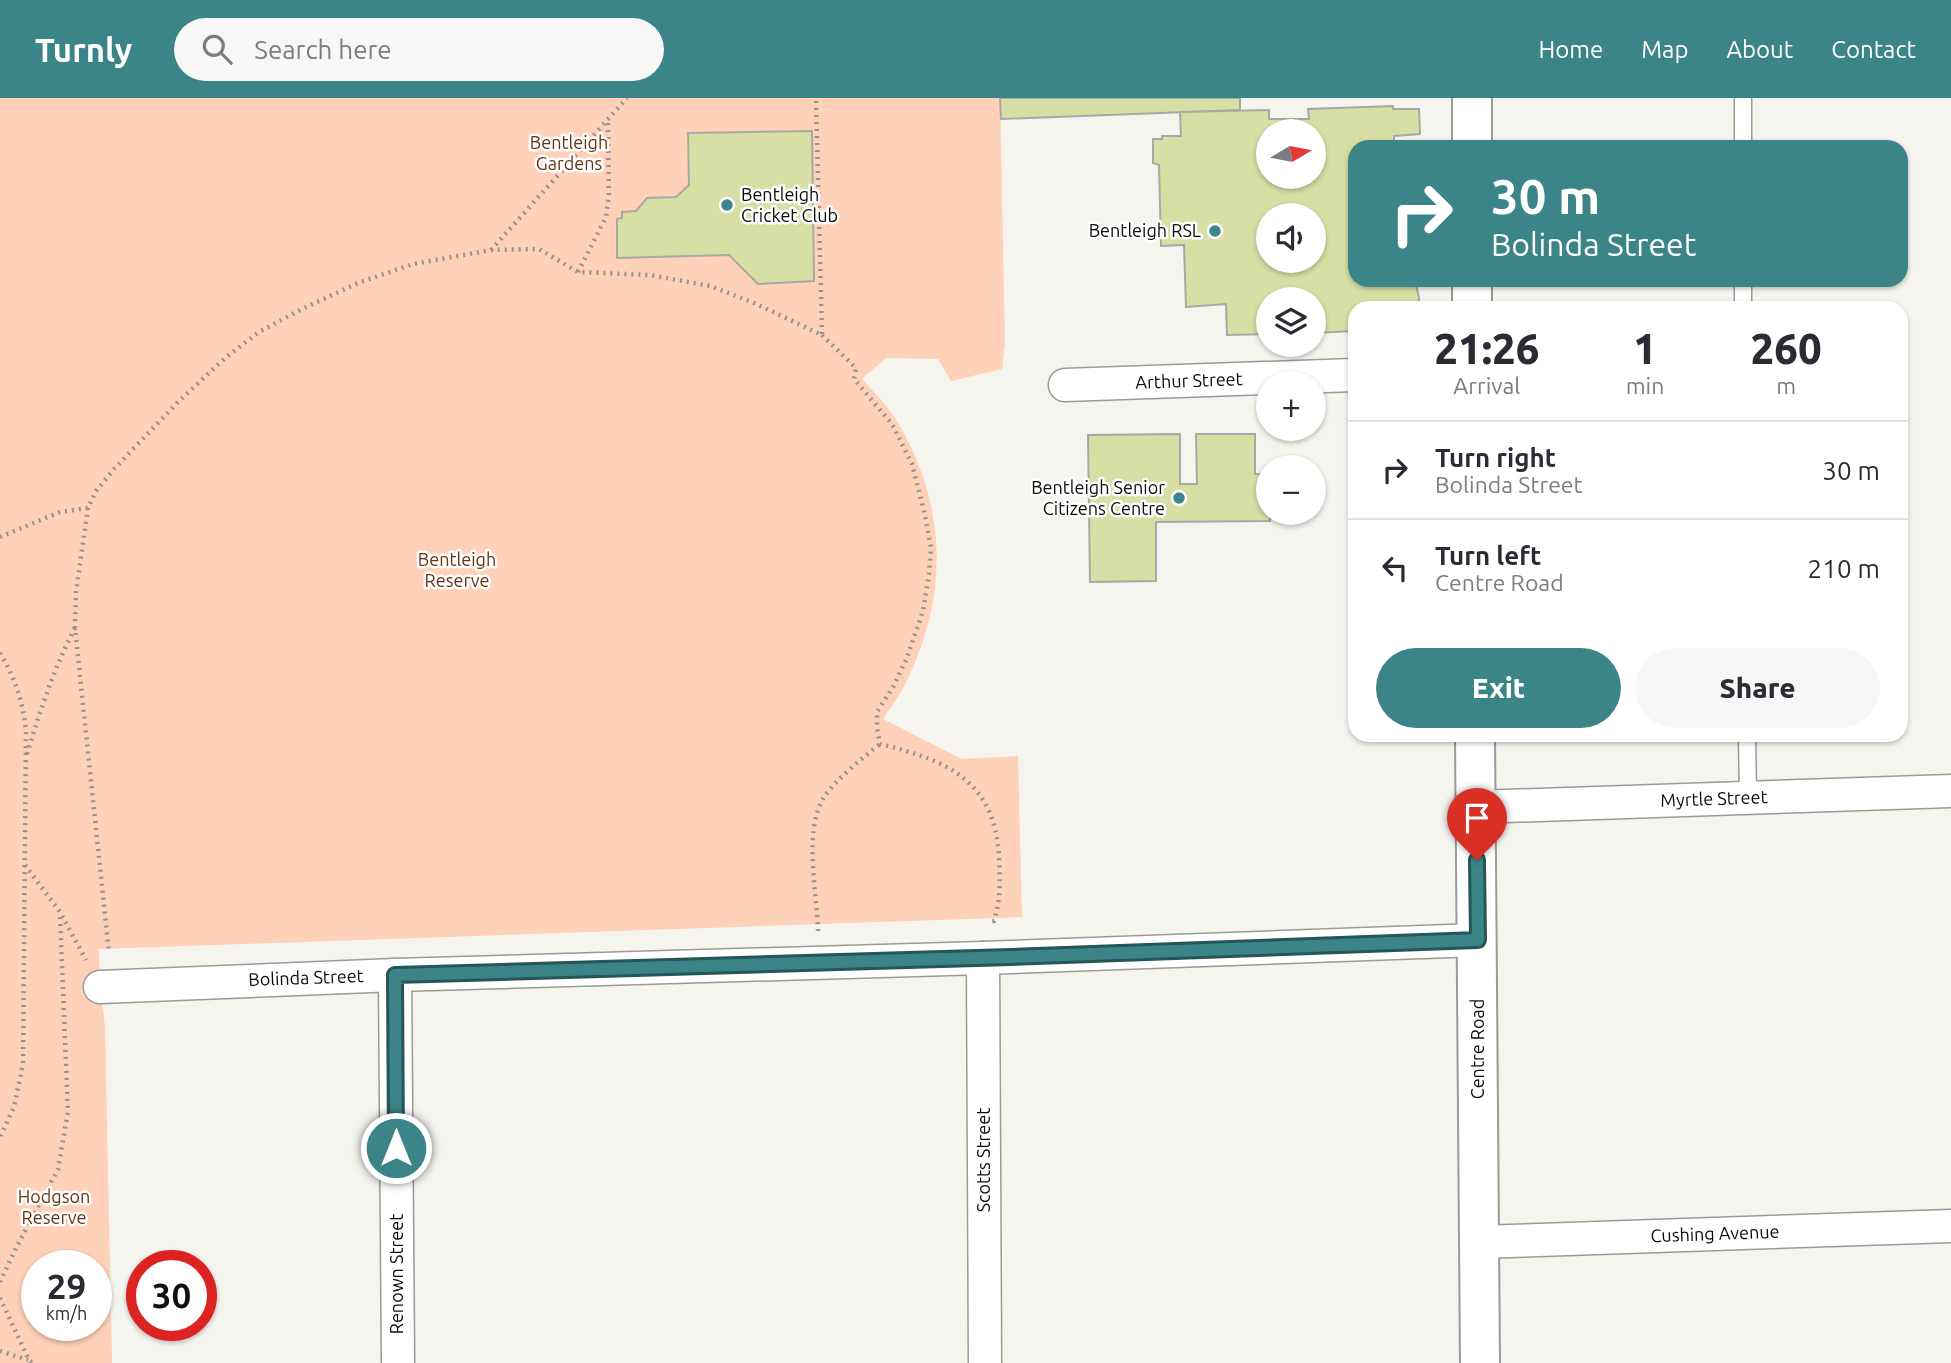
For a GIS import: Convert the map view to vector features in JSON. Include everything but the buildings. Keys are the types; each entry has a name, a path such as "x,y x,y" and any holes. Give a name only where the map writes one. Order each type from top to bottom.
{"main road":[{"path":"1472,98 1472,140"},
{"name":"Centre Road","path":"1475,742 1480,1363"}],"street":[{"name":"Arthur Street","path":"1065,385 1348,375"},
{"name":"Myrtle Street","path":"1476,807 1951,790"},
{"name":"Bolinda Street","path":"100,986 1478,940"},
{"name":"Scotts Street","path":"983,958 985,1363"},
{"name":"Renown Street","path":"395,975 398,1363"},
{"name":"Cushing Avenue","path":"1479,1242 1951,1226"}],"lane":[{"path":"1743,98 1743,140"},
{"path":"1748,742 1748,798"}],"path":[{"path":"491,250 627,98"},
{"path":"816,98 822,335"},
{"path":"578,272 606,217 609,195 608,119"},
{"path":"100,986 109,951 75,628 75,602 88,508 96,491 114,469 177,403 225,358 259,332 358,283 413,264 491,250 539,249 578,272 650,275 710,286 752,302 822,335 856,368 855,379 892,424 912,464 930,547 923,611 906,660 877,712 880,744"},
{"path":"0,537 60,512 88,508"},
{"path":"25,762 40,712 75,628"},
{"path":"0,653 13,675 25,714 26,733 23,1064 14,1107 0,1137"},
{"path":"880,744 944,765 968,781 984,801 993,819 998,844 1000,902 993,921"},
{"path":"818,927 813,851 819,806 826,793 880,744"},
{"path":"25,865 60,912 100,986"},
{"path":"0,1282 58,1169 68,1112 60,912"},
{"path":"0,1298 30,1362"},
{"path":"0,1351 30,1362"}],"green space":[{"name":"Bentleigh Reserve","path":"0,98 1000,98 1005,343 1002,369 951,381 938,359 886,358 862,379 891,412 911,448 925,482 936,539 937,567 928,623 906,684 883,719 962,759 1018,756 1022,917 99,949 105,1027 110,1250 21,1250 21,1341 112,1341 112,1363 0,1363"}],"place":[{"name":"Bentleigh Cricket Club","path":"727,205"},
{"name":"Bentleigh RSL","path":"1215,231"},
{"name":"Bentleigh Senior Citizens Centre","path":"1179,498"}],"route":[{"path":"396,1148 395,975 1478,940 1477,860"}],"park label":[{"name":"Bentleigh Gardens","path":"569,153"},
{"name":"Hodgson Reserve","path":"54,1207"}]}
